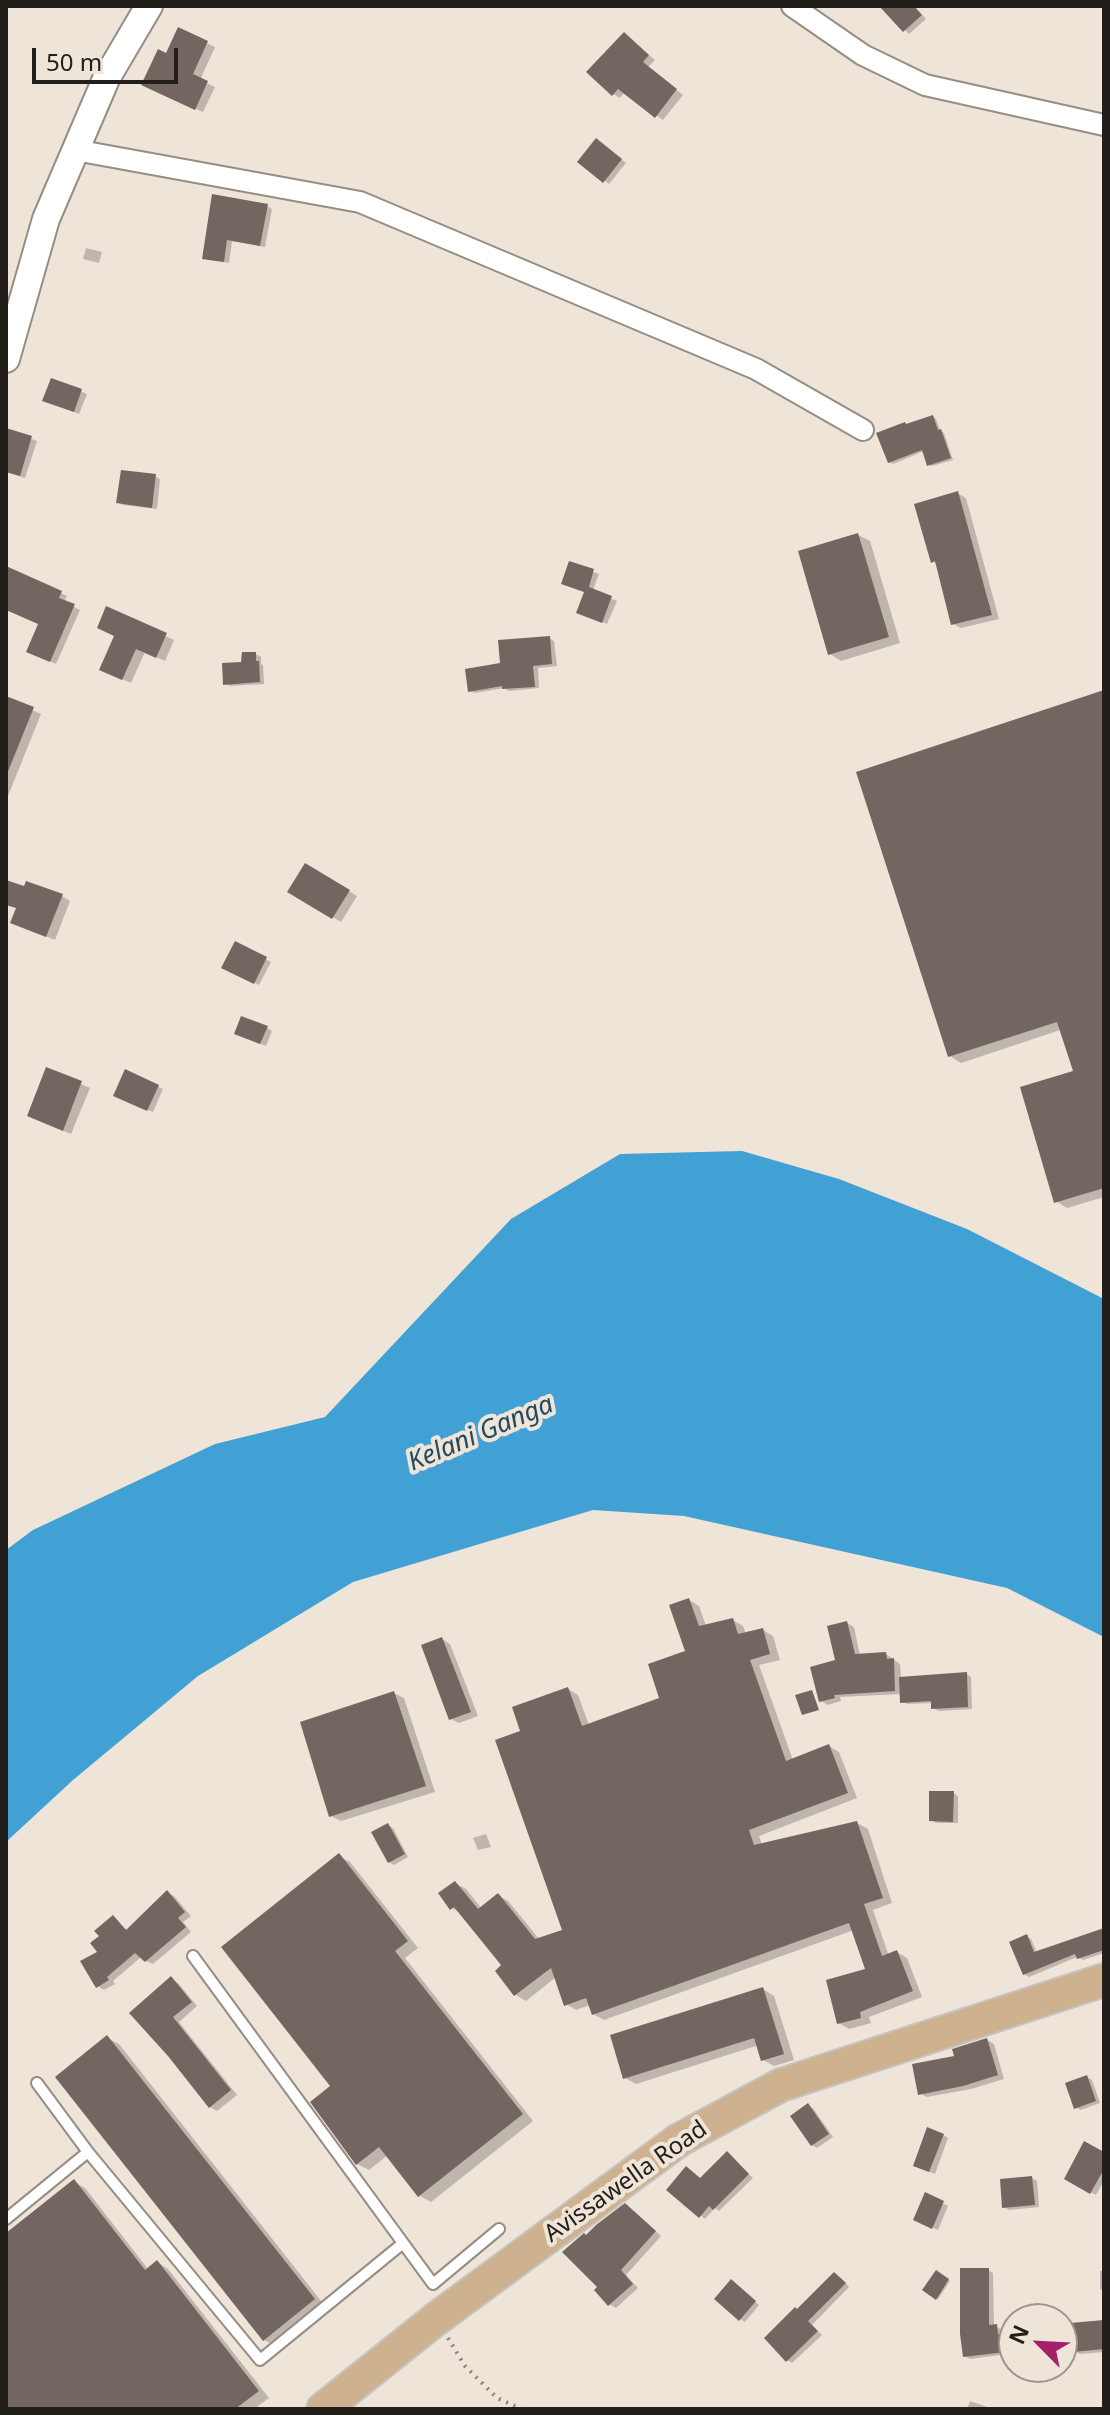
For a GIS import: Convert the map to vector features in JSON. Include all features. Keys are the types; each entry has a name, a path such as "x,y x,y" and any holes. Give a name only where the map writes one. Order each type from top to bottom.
{"main road":[{"name":"Avissawella Road","path":"323,2409 440,2303 679,2140 781,2085 1104,1980"}],"street":[{"path":"6,359 46,219 106,79 149,6"},
{"path":"792,6 863,55 925,85 1104,125"},
{"path":"75,150 360,202 756,369 863,430"}],"lane":[{"path":"193,1956 402,2244 440,2303 499,2229"},
{"path":"37,2083 88,2152 260,2360 402,2244"},
{"path":"6,2219 88,2152"}],"path":[{"path":"440,2303 465,2366 497,2398 522,2409"}],"water":[{"name":"Kelani Ganga","path":"742,1151 839,1179 967,1229 1104,1299 1104,1637 1007,1588 684,1516 593,1510 353,1582 198,1676 73,1780 6,1842 6,1550 33,1530 215,1444 325,1417 511,1219 620,1154"}],"building":[{"path":"879,6 914,6 922,15 903,32"},
{"path":"178,27 208,41 193,74 208,81 195,110 141,85 158,49 166,53"},
{"path":"624,32 649,55 643,62 677,89 655,118 618,89 612,96 586,72"},
{"path":"596,138 622,159 603,183 577,162"},
{"path":"212,194 268,204 260,246 227,240 224,262 202,259"},
{"path":"51,378 82,389 74,412 42,401"},
{"path":"933,415 951,458 927,466 922,450 888,463 876,433"},
{"path":"6,428 32,436 20,476 6,472"},
{"path":"121,470 156,474 152,508 116,503"},
{"path":"958,491 992,615 951,625 935,561 931,563 914,504"},
{"path":"858,533 889,637 828,655 798,551"},
{"path":"569,561 594,569 589,587 612,596 602,623 576,613 584,592 561,584"},
{"path":"6,566 62,591 59,598 75,604 50,662 26,652 38,624 6,610"},
{"path":"106,606 167,633 156,658 136,649 122,680 99,670 114,636 97,628"},
{"path":"550,636 552,664 533,666 535,687 502,689 502,686 468,692 465,669 500,663 498,640"},
{"path":"242,652 256,652 260,682 223,685 222,663 241,662"},
{"path":"1104,690 1104,1188 1054,1203 1020,1087 1073,1071 1057,1022 948,1057 856,772"},
{"path":"6,696 34,707 7,774 6,774"},
{"path":"305,863 350,890 332,919 287,892"},
{"path":"6,880 24,886 26,881 63,894 46,937 10,923 16,908 6,905"},
{"path":"235,941 267,957 254,984 221,968"},
{"path":"241,1016 268,1026 260,1044 234,1034"},
{"path":"46,1067 82,1081 63,1131 27,1116"},
{"path":"125,1069 159,1085 147,1111 113,1096"},
{"path":"689,1598 699,1626 733,1618 738,1634 763,1628 770,1654 750,1660 786,1761 829,1744 848,1793 749,1830 754,1845 857,1821 883,1898 864,1904 882,1956 897,1950 913,1991 860,2012 861,2018 837,2024 826,1980 865,1969 849,1923 592,2015 586,1998 564,2006 551,1968 514,1996 495,1971 501,1965 454,1907 450,1910 438,1893 455,1881 478,1909 498,1893 535,1939 562,1930 495,1740 520,1731 512,1707 568,1687 582,1726 659,1698 648,1664 685,1651 669,1605"},
{"path":"847,1621 855,1654 886,1652 887,1659 894,1658 895,1691 834,1695 835,1698 819,1702 810,1667 835,1660 827,1626"},
{"path":"442,1637 471,1712 449,1720 421,1645"},
{"path":"967,1672 968,1707 931,1709 931,1701 900,1703 899,1677"},
{"path":"812,1690 819,1710 802,1715 795,1695"},
{"path":"394,1691 426,1786 329,1817 300,1722"},
{"path":"929,1791 954,1791 953,1822 929,1821"},
{"path":"388,1823 405,1854 388,1863 371,1832"},
{"path":"339,1853 408,1941 395,1951 523,2114 418,2197 379,2147 356,2165 310,2102 330,2086 221,1947"},
{"path":"167,1890 185,1912 178,1918 186,1927 145,1962 135,1953 107,1977 109,1980 96,1988 80,1961 97,1952 90,1943 99,1936 94,1931 113,1915 126,1930"},
{"path":"1104,1928 1104,1950 1077,1959 1075,1954 1023,1975 1009,1942 1027,1934 1034,1952"},
{"path":"171,1976 192,2002 173,2017 231,2090 209,2108 129,2013"},
{"path":"763,1987 784,2054 761,2061 754,2038 623,2079 610,2035"},
{"path":"107,2035 315,2299 263,2341 55,2077"},
{"path":"987,2038 998,2075 918,2095 912,2064 954,2056 952,2049"},
{"path":"1087,2075 1096,2101 1074,2109 1065,2083"},
{"path":"808,2103 829,2134 811,2146 790,2116"},
{"path":"927,2127 944,2134 929,2172 913,2166"},
{"path":"1084,2141 1104,2152 1104,2169 1090,2194 1064,2179"},
{"path":"727,2151 749,2174 713,2210 709,2206 699,2218 666,2190 686,2166 700,2178"},
{"path":"1032,2176 1035,2205 1002,2208 1000,2179"},
{"path":"74,2179 145,2270 157,2260 259,2391 235,2409 6,2409 6,2233"},
{"path":"925,2192 944,2201 932,2229 913,2220"},
{"path":"625,2203 656,2231 621,2270 633,2284 608,2306 594,2290 597,2287 562,2252"},
{"path":"960,2268 989,2268 989,2325 997,2324 998,2353 963,2357"},
{"path":"936,2270 949,2279 936,2300 922,2290"},
{"path":"834,2272 846,2283 808,2321 818,2331 786,2362 764,2338"},
{"path":"731,2279 756,2301 739,2321 714,2299"},
{"path":"1104,2320 1104,2349 1078,2352 1078,2322"}]}
